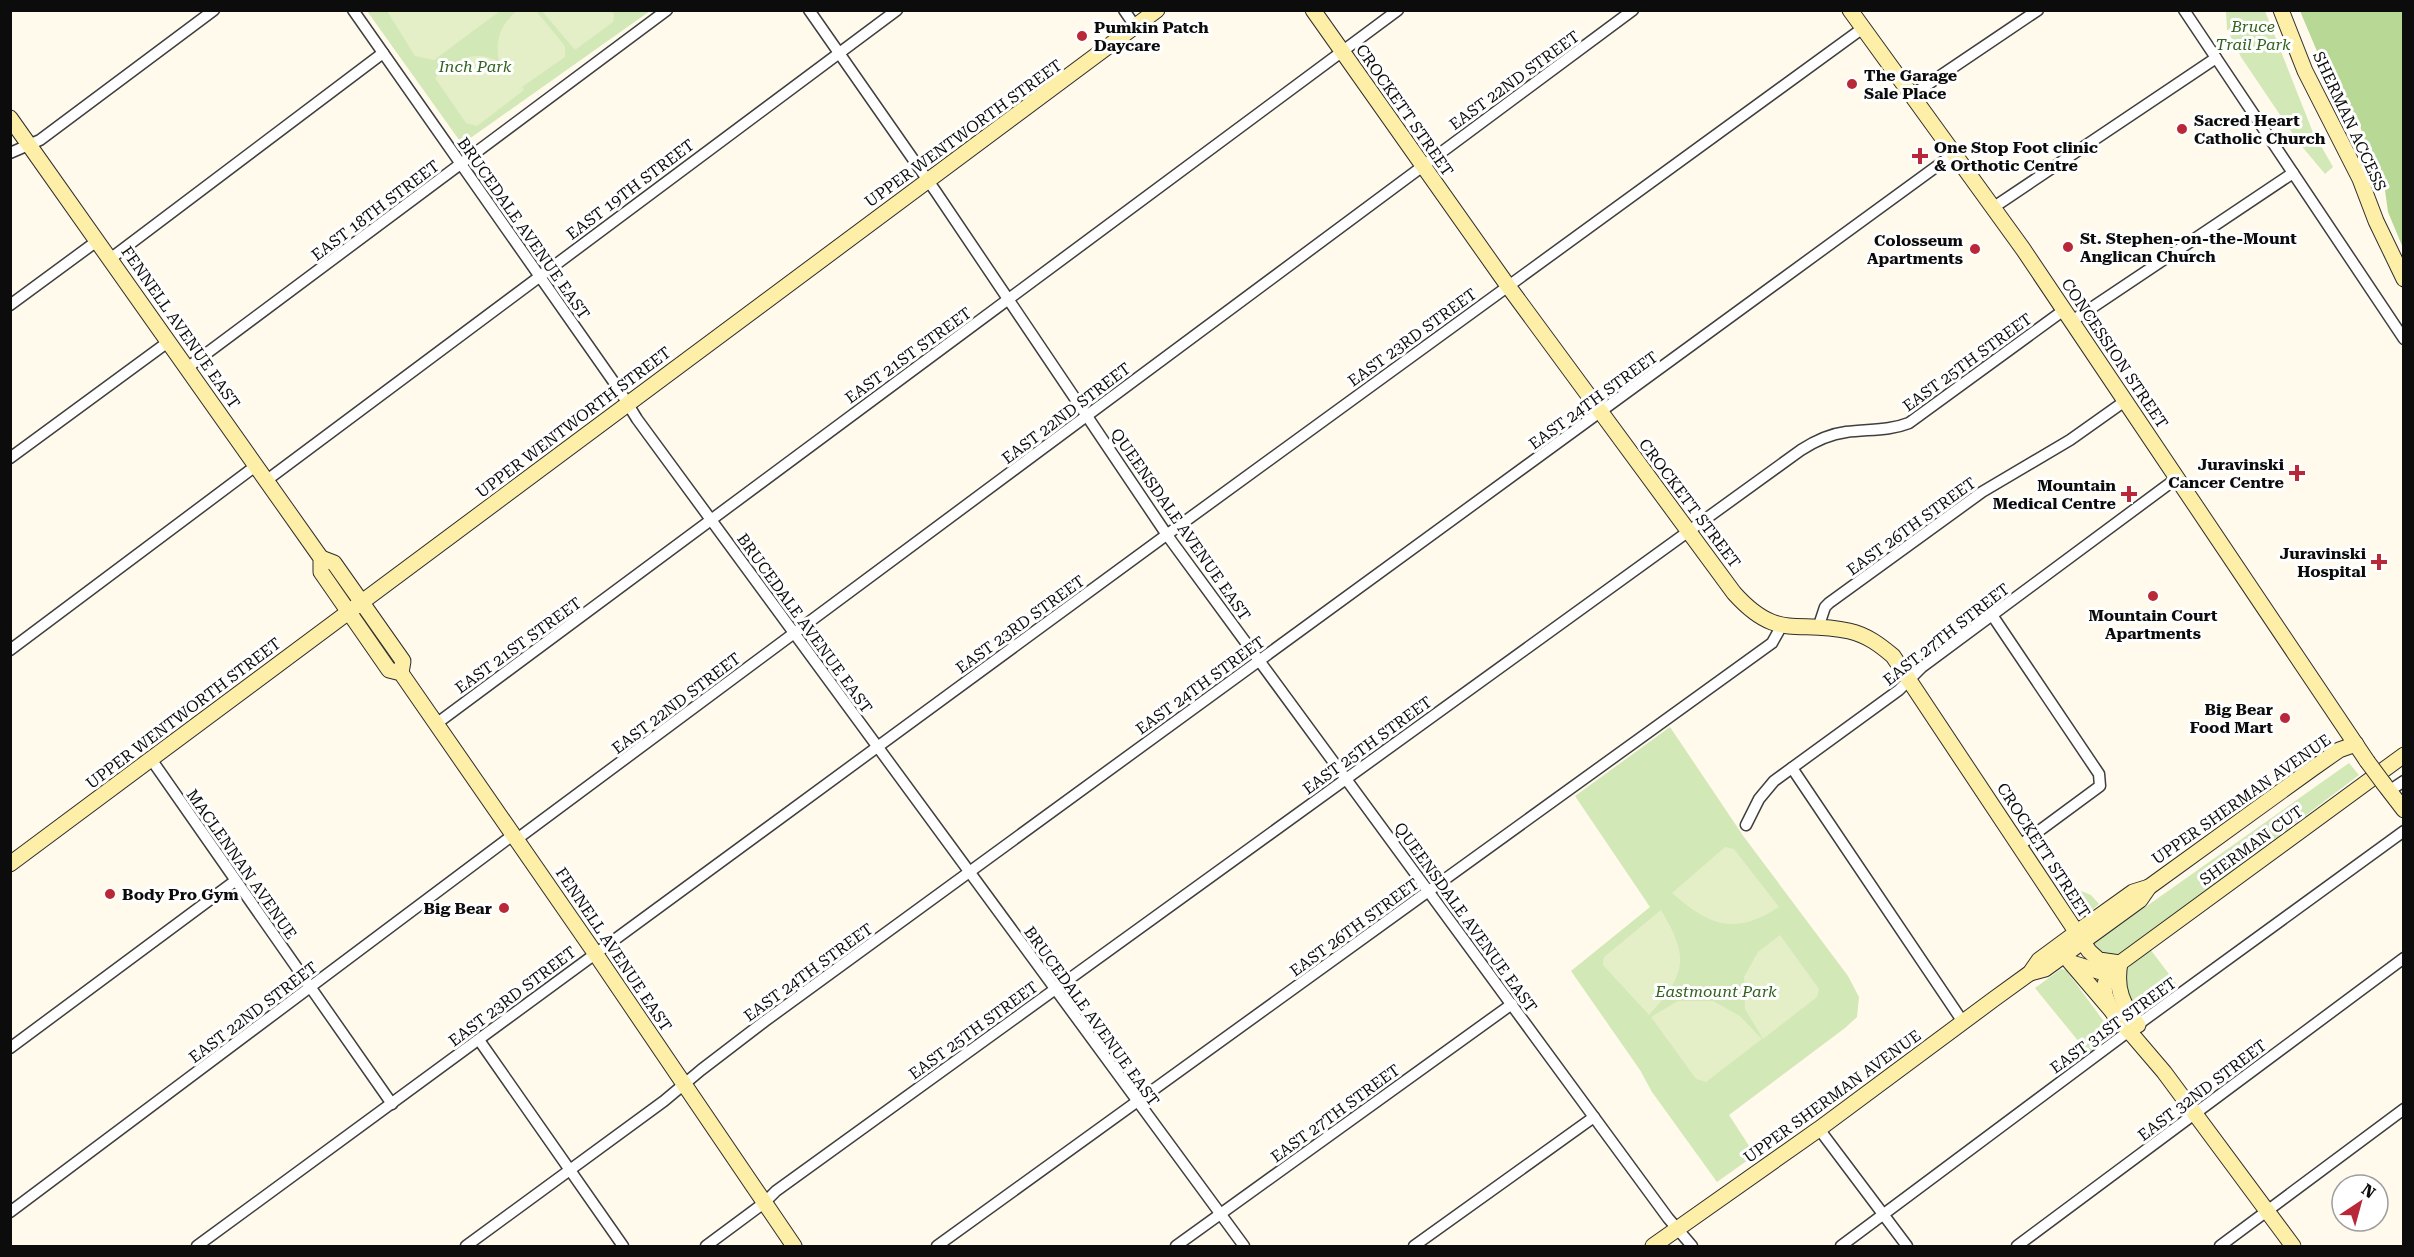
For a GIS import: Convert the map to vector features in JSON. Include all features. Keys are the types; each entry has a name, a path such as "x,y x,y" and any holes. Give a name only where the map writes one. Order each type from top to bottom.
{"main road":[{"name":"UPPER WENTWORTH STREET","path":"10,864 1157,10"},
{"name":"CROCKETT STREET","path":"1313,10 1508,286 1747,607 1781,627 1850,631 1871,639 1893,656 2091,954 2099,960 2120,963"},
{"name":"CONCESSION STREET","path":"1850,10 1994,207 2367,761 2403,810"},
{"name":"SHERMAN ACCESS","path":"2281,10 2305,71 2360,179 2376,221 2403,279"},
{"name":"FENNELL AVENUE EAST","path":"10,118 321,558 334,563 363,603 403,661 401,673"},
{"name":"FENNELL AVENUE EAST","path":"321,558 321,572 389,670 401,673 794,1246"},
{"name":"UPPER SHERMAN AVENUE","path":"1653,1246 1819,1129 1963,1022 2038,971 2133,892 2149,887 2339,750 2356,744"},
{"name":"SHERMAN CUT","path":"2120,963 2403,755"},
{"path":"2070,962 2115,1016 2133,1028"},
{"path":"2038,971 2056,963 2070,962 2085,969 2101,972 2120,963"},
{"path":"2115,1016 2107,1000 2104,985 2106,978 2120,963"},
{"path":"2120,963 2118,977 2120,994 2133,1028 2293,1246"}],"street":[{"path":"10,153 30,145 214,10"},
{"name":"BRUCEDALE AVENUE EAST","path":"353,10 711,521 1244,1246"},
{"name":"EAST 18TH STREET","path":"187,368 331,263 667,10"},
{"name":"QUEENSDALE AVENUE EAST","path":"809,10 1009,299 1167,535 1677,1230 1692,1246"},
{"name":"EAST 19TH STREET","path":"267,480 897,10"},
{"path":"1124,10 1135,27"},
{"name":"EAST 21ST STREET","path":"436,724 1398,10"},
{"name":"EAST 22ND STREET","path":"10,1212 310,988 794,634 1633,10"},
{"path":"1912,94 2038,10"},
{"path":"2184,10 2403,339"},
{"name":"EAST 23RD STREET","path":"197,1246 1863,28"},
{"path":"110,259 383,53"},
{"path":"1994,207 2216,58"},
{"name":"EAST 24TH STREET","path":"466,1246 685,1084 765,1021 1955,153"},
{"name":"EAST 25TH STREET","path":"706,1246 764,1203 776,1191 1801,450 1818,440 1846,432 1895,428 1909,423 2068,315 2293,173"},
{"path":"10,305 97,241"},
{"path":"10,458 168,342"},
{"name":"EAST 26TH STREET","path":"1818,628 1822,613 1829,603 1982,492 2070,440 2125,401"},
{"path":"10,650 257,465"},
{"name":"EAST 27TH STREET","path":"1746,825 1766,789 1792,768 1899,690 1909,679 1992,615 2177,478"},
{"path":"1992,615 2099,774 2100,786 2020,845"},
{"name":"EAST 26TH STREET","path":"937,1246 1772,643 1781,627"},
{"name":"MACLENNAN AVENUE","path":"151,759 392,1104"},
{"path":"1792,768 1963,1022"},
{"path":"2386,788 2403,781"},
{"name":"EAST 31ST STREET","path":"1841,1246 2133,1028 2403,831"},
{"path":"10,1048 235,881"},
{"name":"EAST 32ND STREET","path":"2017,1246 2403,958"},
{"name":"EAST 27TH STREET","path":"1176,1246 1512,1004"},
{"path":"479,1040 623,1246"},
{"path":"2220,1246 2403,1109"},
{"path":"1414,1246 1594,1117"},
{"path":"1819,1129 1907,1246"}],"green space":[{"name":"Inch Park","path":"367,11 650,11 462,144"},
{"path":"387,11 500,11 434,60 415,56"},
{"path":"517,11 536,11 565,46 565,57 522,87 524,90 477,126 466,123 435,78 450,66 473,56 490,58 499,62 500,34 506,22"},
{"path":"542,11 611,11 614,14 613,22 575,50"},
{"name":"Bruce Trail Park","path":"2226,11 2265,11 2312,130 2333,167 2325,174 2299,143 2241,57 2227,29"},
{"path":"2300,11 2403,11 2403,248 2388,212 2384,183 2370,156 2360,126 2341,108"},
{"name":"Eastmount Park","path":"1670,727 1744,837 1848,976 1859,997 1857,1017 1845,1028 1729,1115 1755,1155 1717,1182 1652,1092 1640,1070 1571,971 1650,907 1575,796"},
{"path":"2349,763 2359,775 2126,951 2119,955 2100,953 2093,944"},
{"path":"1725,847 1734,849 1779,907 1749,922 1723,923 1698,913 1672,893"},
{"path":"2064,884 2091,895 2099,904 2084,917 2079,916 2058,886"},
{"path":"1661,910 1677,941 1680,965 1671,988 1649,1015 1603,965 1604,957"},
{"path":"1780,935 1819,989 1817,997 1763,1039 1745,1009 1744,977 1758,952"},
{"path":"2150,949 2178,986 2139,1013 2130,1001 2124,977 2132,964"},
{"path":"2061,969 2066,970 2111,1031 2111,1035 2088,1053 2035,988"},
{"path":"1678,1001 1713,1001 1740,1016 1762,1039 1706,1082 1696,1079 1651,1017"}],"place":[{"name":"Pumkin Patch Daycare","path":"1082,36"},
{"name":"The Garage Sale Place","path":"1852,84"},
{"name":"Sacred Heart Catholic Church","path":"2182,129"},
{"name":"One Stop Foot clinic & Orthotic Centre","path":"1920,156"},
{"name":"St. Stephen-on-the-Mount Anglican Church","path":"2068,247"},
{"name":"Colosseum Apartments","path":"1975,249"},
{"name":"Juravinski Cancer Centre","path":"2297,473"},
{"name":"Mountain Medical Centre","path":"2129,494"},
{"name":"Juravinski Hospital","path":"2379,562"},
{"name":"Mountain Court Apartments","path":"2153,596"},
{"name":"Big Bear Food Mart","path":"2285,718"},
{"name":"Body Pro Gym","path":"110,894"},
{"name":"Big Bear","path":"504,908"}]}
